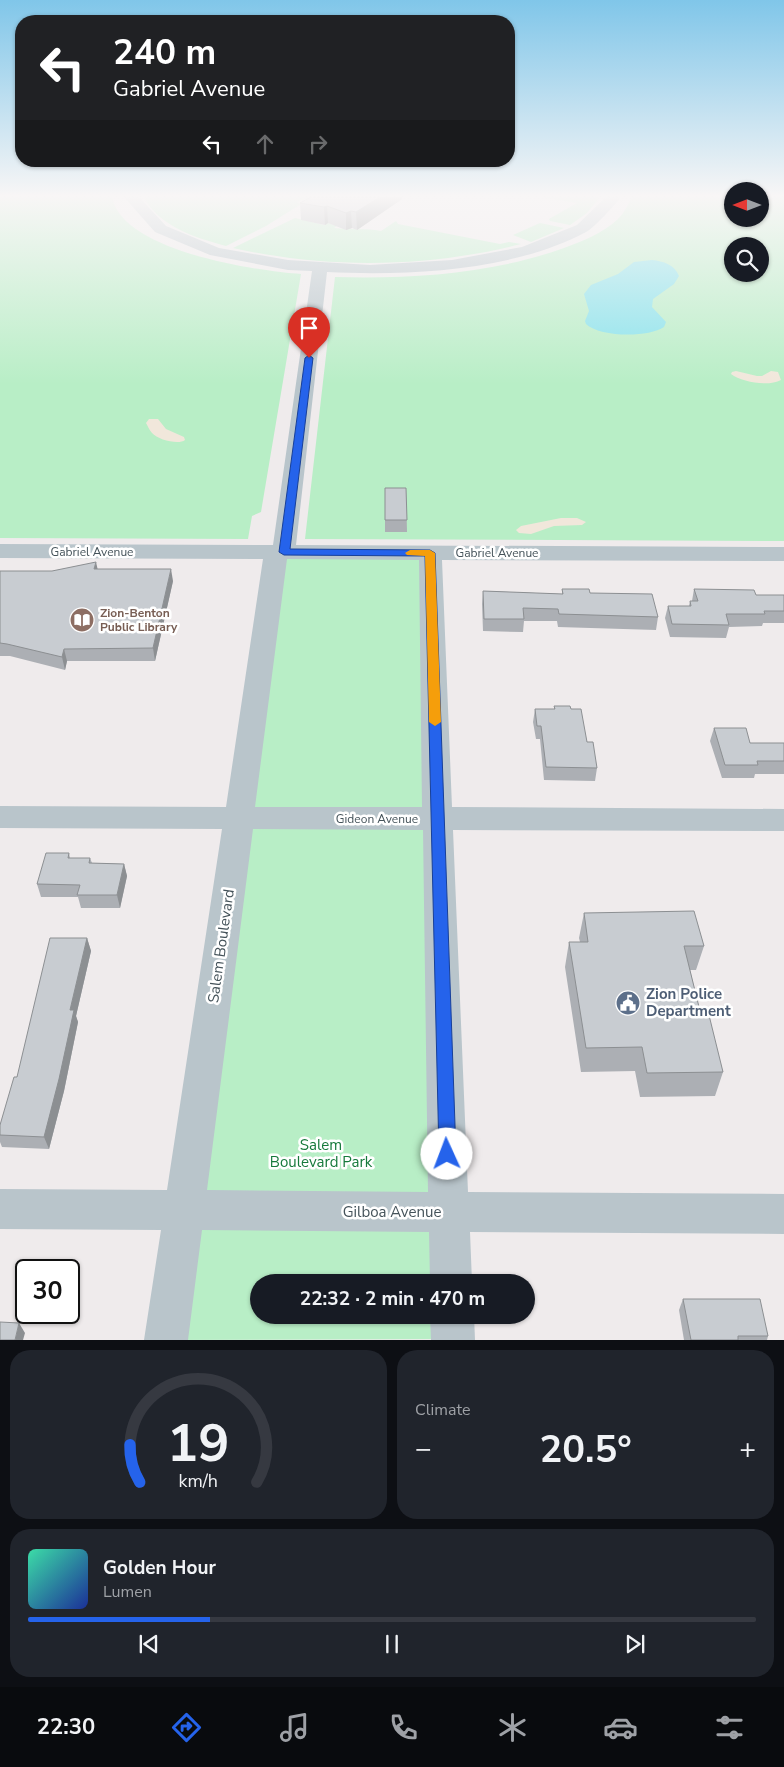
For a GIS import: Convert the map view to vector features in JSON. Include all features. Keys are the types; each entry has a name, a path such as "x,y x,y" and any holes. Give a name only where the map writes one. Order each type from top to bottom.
{"street":[{"path":"256,260 320,268 411,268 482,260"},
{"name":"Salem Boulevard","path":"166,1340 238,818 280,552 320,268"},
{"name":"Gabriel Avenue","path":"0,551 784,554"},
{"path":"430,553 451,1274"},
{"name":"Gideon Avenue","path":"0,817 784,820"},
{"name":"Gilboa Avenue","path":"0,1209 784,1214"},
{"path":"452,1324 453,1340"}],"green space":[{"path":"0,260 211,260 301,274 261,512 252,516 248,539 0,538"},
{"path":"302,260 432,260 377,263"},
{"path":"526,260 724,260 724,282 769,282 769,260 784,260 784,541 305,539 335,277 422,276 480,269"},
{"name":"Salem Boulevard Park","path":"276,552 430,553 452,1274 250,1274 250,1324 452,1324 453,1339 167,1340"}],"sand":[{"path":"736,371 757,376 762,376 771,371 778,372 781,380 769,383 748,381 731,374"},
{"path":"149,419 158,419 166,429 184,437 185,440 174,442 155,436 146,423"},
{"path":"561,518 577,518 586,522 582,525 554,526 531,534 519,533 516,530 521,526"}],"water":[{"path":"652,260 668,264 675,269 679,276 674,284 653,299 652,307 666,322 664,327 647,333 612,334 601,332 586,324 585,321 589,311 584,294 591,285 618,274 634,262"}],"building":[{"path":"385,488 406,488 407,520 385,520"},
{"name":"Zion-Benton Public Library","path":"96,562 94,569 171,569 153,648 64,649 62,657 0,643 0,571 52,571"},
{"path":"562,589 589,589 590,593 652,594 658,617 559,614 558,609 523,608 524,619 484,619 483,591 563,594"},
{"path":"694,589 754,590 756,595 784,595 784,611 764,611 765,614 726,614 729,625 672,624 668,606 691,606 690,601 698,601"},
{"path":"554,706 570,706 571,709 581,709 587,742 593,742 597,768 546,767 541,726 537,726 535,709 555,709"},
{"path":"714,728 746,728 750,743 784,743 784,761 757,761 758,765 725,765"},
{"path":"46,853 69,853 68,858 90,858 89,863 124,864 117,895 77,895 80,885 37,884"},
{"name":"Zion Police Department","path":"694,911 704,946 684,946 700,1011 708,1011 723,1072 647,1073 642,1047 586,1048 569,942 588,942 584,913"},
{"path":"50,938 87,938 70,1010 74,1010 59,1079 44,1137 0,1135 0,1125 14,1077 17,1077"},
{"path":"683,1299 760,1299 768,1336 738,1336 738,1340 691,1340"},
{"path":"0,1322 19,1324 15,1340 0,1340"}],"slow traffic":[{"path":"410,553 430,553 435,722"}],"place":[{"name":"Zion-Benton Public Library","path":"82,620"},
{"name":"Zion Police Department","path":"628,1003"}],"route":[{"path":"309,358 284,552 430,553 447,1154"}]}
